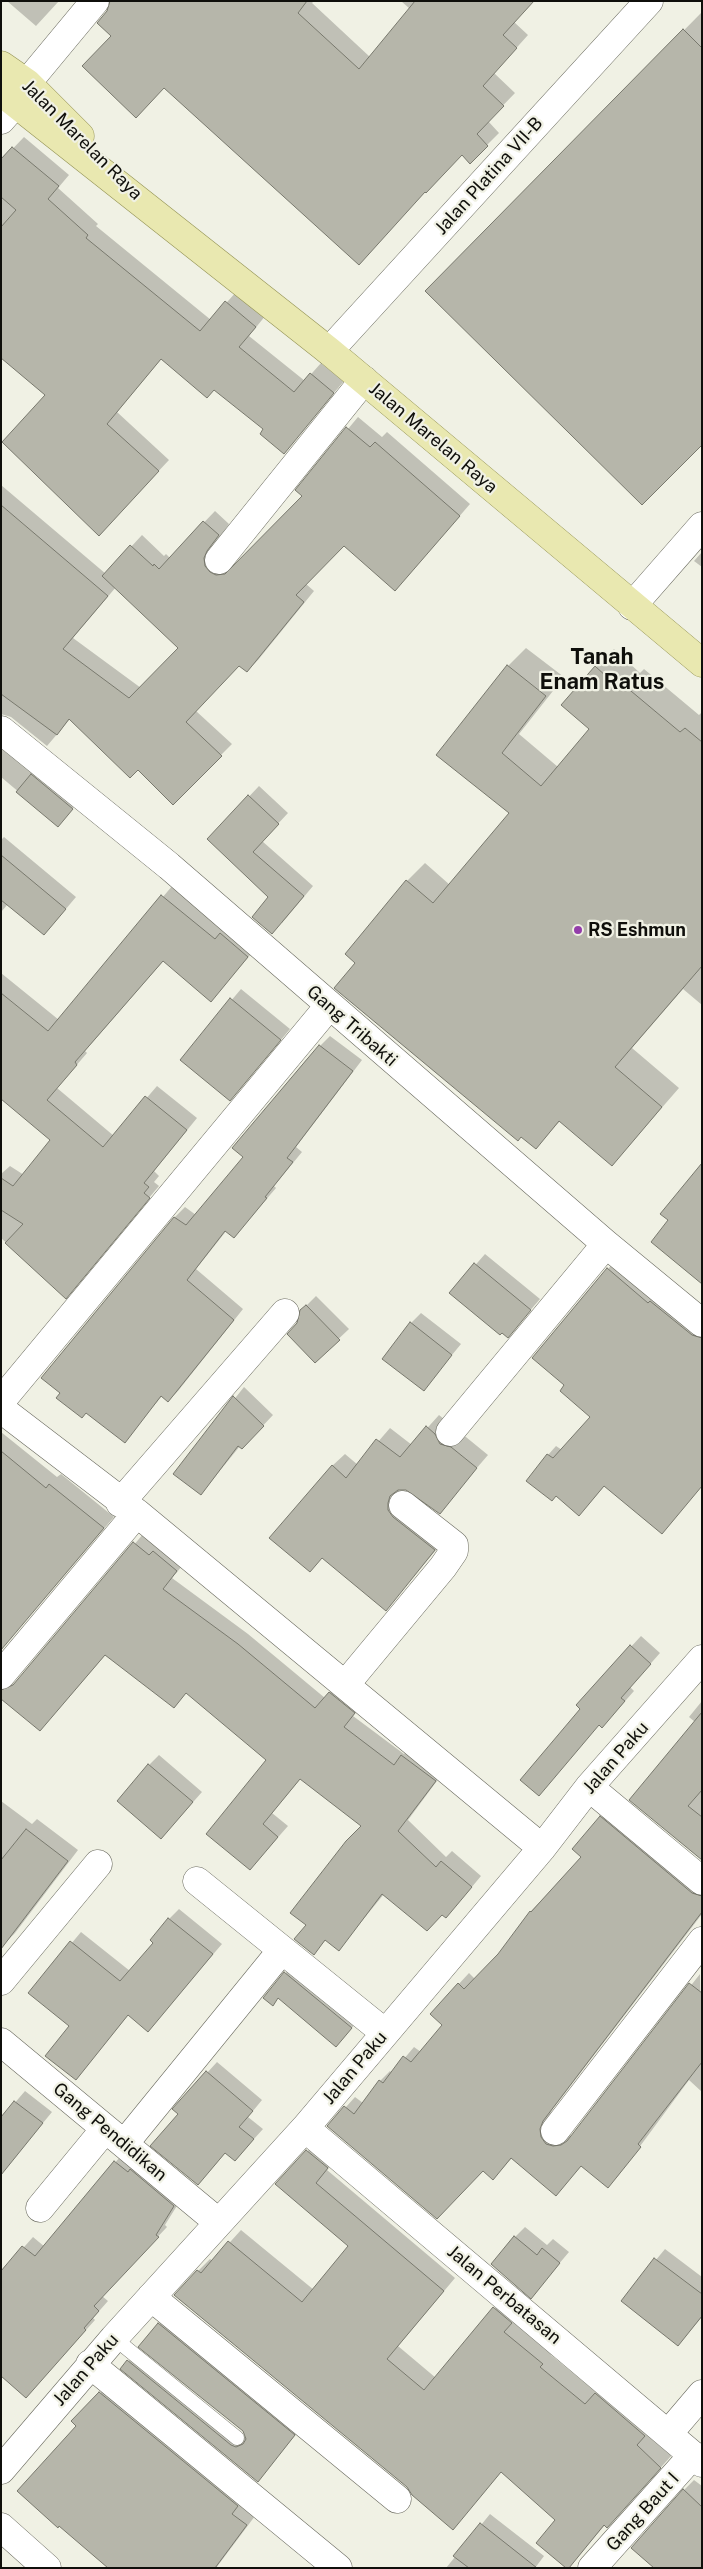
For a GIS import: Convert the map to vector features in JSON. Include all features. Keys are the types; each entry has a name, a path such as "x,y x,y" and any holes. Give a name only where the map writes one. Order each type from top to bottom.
{"main road":[{"name":"Jalan Marelan Raya","path":"1,65 11,100 329,351 702,663"}],"street":[{"path":"11,100 95,1"},
{"name":"Jalan Platina VII-B","path":"329,351 649,1"},
{"path":"219,560 364,380"},
{"path":"632,606 702,526"},
{"name":"Gang Tribakti","path":"1,730 169,866 606,1244 702,1323"},
{"path":"1,1401 329,1006"},
{"path":"450,1432 606,1244"},
{"path":"1,1675 129,1508 285,1312"},
{"path":"1,1409 129,1508 542,1848"},
{"path":"345,1685 443,1567 454,1551 454,1545 403,1505"},
{"name":"Jalan Paku","path":"1,2470 90,2364 305,2128 384,2032 542,1848 589,1787 702,1659"},
{"path":"589,1787 702,1881"},
{"path":"1,1981 98,1864"},
{"path":"197,1881 384,2032"},
{"path":"555,2131 702,1942"},
{"path":"40,2208 115,2136 282,1950"},
{"name":"Gang Pendidikan","path":"1,2042 218,2222"},
{"name":"Jalan Perbatasan","path":"305,2128 697,2459"},
{"path":"151,2297 397,2499"},
{"path":"90,2364 338,2568"},
{"path":"668,2434 702,2394"},
{"name":"Gang Baut I","path":"592,2568 697,2459"},
{"path":"1,2527 47,2568"}],"lane":[{"path":"114,2338 237,2438"}],"building":[{"path":"110,1 307,1 298,13 359,69 415,1 534,1 503,35 517,48 483,86 504,106 477,134 488,146 470,164 462,155 425,192 359,265 164,88 136,118 82,66 111,36 97,23 107,11"},
{"path":"683,29 702,48 702,445 642,505 425,291"},
{"path":"12,147 59,186 48,199 88,235 86,238 200,331 225,301 256,327 239,347 294,392 310,373 334,393 284,454 260,434 263,429 214,390 207,398 161,359 107,424 159,471 99,536 2,442 45,395 1,358 1,227 16,210 1,197 1,159"},
{"path":"346,427 370,447 375,442 460,516 395,591 344,546 296,595 304,602 247,672 239,666 186,722 222,756 173,805 138,770 130,778 69,719 57,735 1,694 1,505 108,596 63,649 129,698 178,648 102,576 130,545 153,566 154,564 159,569 203,521 219,535 207,551 204,558 205,566 216,575 225,574 302,496 295,490"},
{"path":"507,665 546,696 502,753 541,786 589,729 561,705 595,666 621,690 625,686 680,732 685,728 702,742 702,966 615,1067 662,1107 612,1166 559,1121 536,1149 521,1137 518,1141 334,988 355,963 345,954 406,880 433,903 509,813 436,755"},
{"path":"31,774 73,809 58,827 16,792"},
{"path":"248,795 279,824 253,852 304,896 272,934 252,917 268,897 207,839"},
{"path":"1,855 66,909 44,935 1,900"},
{"path":"161,895 215,939 220,933 248,957 211,1002 163,961 75,1062 77,1065 47,1100 103,1147 145,1096 187,1130 144,1183 149,1187 144,1193 150,1198 66,1299 5,1243 23,1224 1,1210 1,1178 13,1186 50,1140 1,1099 1,993 48,1031"},
{"path":"230,998 281,1040 230,1101 180,1060"},
{"path":"319,1045 353,1071 287,1158 293,1162 265,1197 267,1198 234,1238 225,1231 187,1280 234,1320 168,1402 161,1396 125,1443 86,1413 82,1418 56,1398 60,1393 41,1378 174,1217 186,1225 243,1157 232,1148"},
{"path":"702,1163 702,1284 651,1242 668,1220 660,1214"},
{"path":"474,1263 531,1310 508,1338 502,1333 500,1335 449,1293"},
{"path":"607,1268 648,1303 650,1301 692,1335 702,1338 702,1486 662,1534 604,1486 579,1516 556,1496 552,1501 526,1481 547,1454 553,1458 590,1417 560,1391 564,1385 532,1358"},
{"path":"306,1305 340,1340 315,1363 287,1334 297,1323 300,1310"},
{"path":"410,1322 452,1355 424,1391 382,1359"},
{"path":"233,1396 264,1426 242,1449 238,1446 201,1495 173,1474"},
{"path":"426,1426 435,1434 440,1444 451,1447 477,1468 440,1514 406,1490 398,1490 390,1496 388,1510 393,1517 435,1550 386,1611 322,1558 310,1572 269,1538 332,1465 346,1478 376,1439 400,1457"},
{"path":"1,1451 46,1488 49,1484 104,1528 1,1650"},
{"path":"133,1542 149,1555 153,1551 177,1571 163,1589 238,1644 315,1708 329,1692 355,1713 344,1727 394,1765 401,1755 436,1781 398,1831 436,1867 441,1861 472,1887 446,1918 442,1915 427,1931 382,1894 339,1951 325,1940 314,1955 294,1939 306,1925 290,1913 346,1841 361,1826 300,1779 263,1824 278,1837 250,1870 206,1834 266,1760 186,1693 174,1708 105,1655 40,1731 1,1699 1,1690 13,1685"},
{"path":"630,1645 651,1664 621,1698 625,1701 602,1728 599,1725 539,1796 520,1780 580,1709 576,1705"},
{"path":"702,1712 702,1790 688,1806 702,1817 702,1860 629,1800"},
{"path":"148,1764 193,1802 161,1839 117,1801"},
{"path":"600,1816 692,1893 702,1896 702,1912 543,2121 540,2129 541,2137 546,2144 553,2146 561,2145 567,2141 689,1983 702,1993 702,2062 638,2144 641,2147 608,2188 581,2166 556,2196 511,2158 493,2180 483,2171 437,2219 327,2126 344,2106 354,2114 379,2080 383,2083 403,2056 411,2062 442,2025 430,2014 458,1983 464,1989 498,1954 530,1911 581,1857 572,1849"},
{"path":"26,1829 68,1861 1,1949 1,1860"},
{"path":"168,1918 213,1954 148,2032 128,2015 76,2080 45,2056 69,2026 28,1993 70,1941 120,1981 153,1943 150,1940"},
{"path":"284,1972 352,2028 336,2047 278,1998 273,2006 263,1998"},
{"path":"206,2071 253,2111 239,2127 254,2139 235,2161 225,2153 198,2185 150,2146 178,2114 172,2109"},
{"path":"14,2101 43,2123 1,2175 1,2117"},
{"path":"306,2150 328,2168 316,2183 444,2291 387,2359 424,2390 493,2307 512,2323 504,2332 543,2364 540,2367 585,2404 595,2393 645,2436 637,2445 661,2468 607,2528 604,2525 569,2568 566,2568 536,2543 555,2520 501,2472 453,2530 412,2495 407,2487 174,2295 197,2270 201,2273 228,2241 302,2302 348,2246 275,2184"},
{"path":"114,2161 128,2172 130,2169 174,2206 156,2235 159,2237 94,2306 99,2311 84,2328 86,2330 26,2398 1,2376 1,2271 22,2246 35,2256"},
{"path":"514,2236 537,2255 542,2248 560,2263 531,2299 491,2264"},
{"path":"654,2258 702,2294 702,2316 678,2346 621,2301"},
{"path":"158,2323 295,2435 258,2482 120,2369 127,2360 231,2445 236,2447 243,2444 246,2439 243,2431 138,2347"},
{"path":"99,2392 238,2506 232,2514 247,2525 215,2568 108,2568 59,2526 58,2528 17,2491 76,2426 71,2421"},
{"path":"683,2489 702,2507 702,2568 654,2568 631,2548"},
{"path":"480,2523 537,2568 469,2568 453,2556"}],"place":[{"name":"RS Eshmun","path":"578,930"}],"district":[{"name":"Tanah Enam Ratus","path":"602,670"}]}
